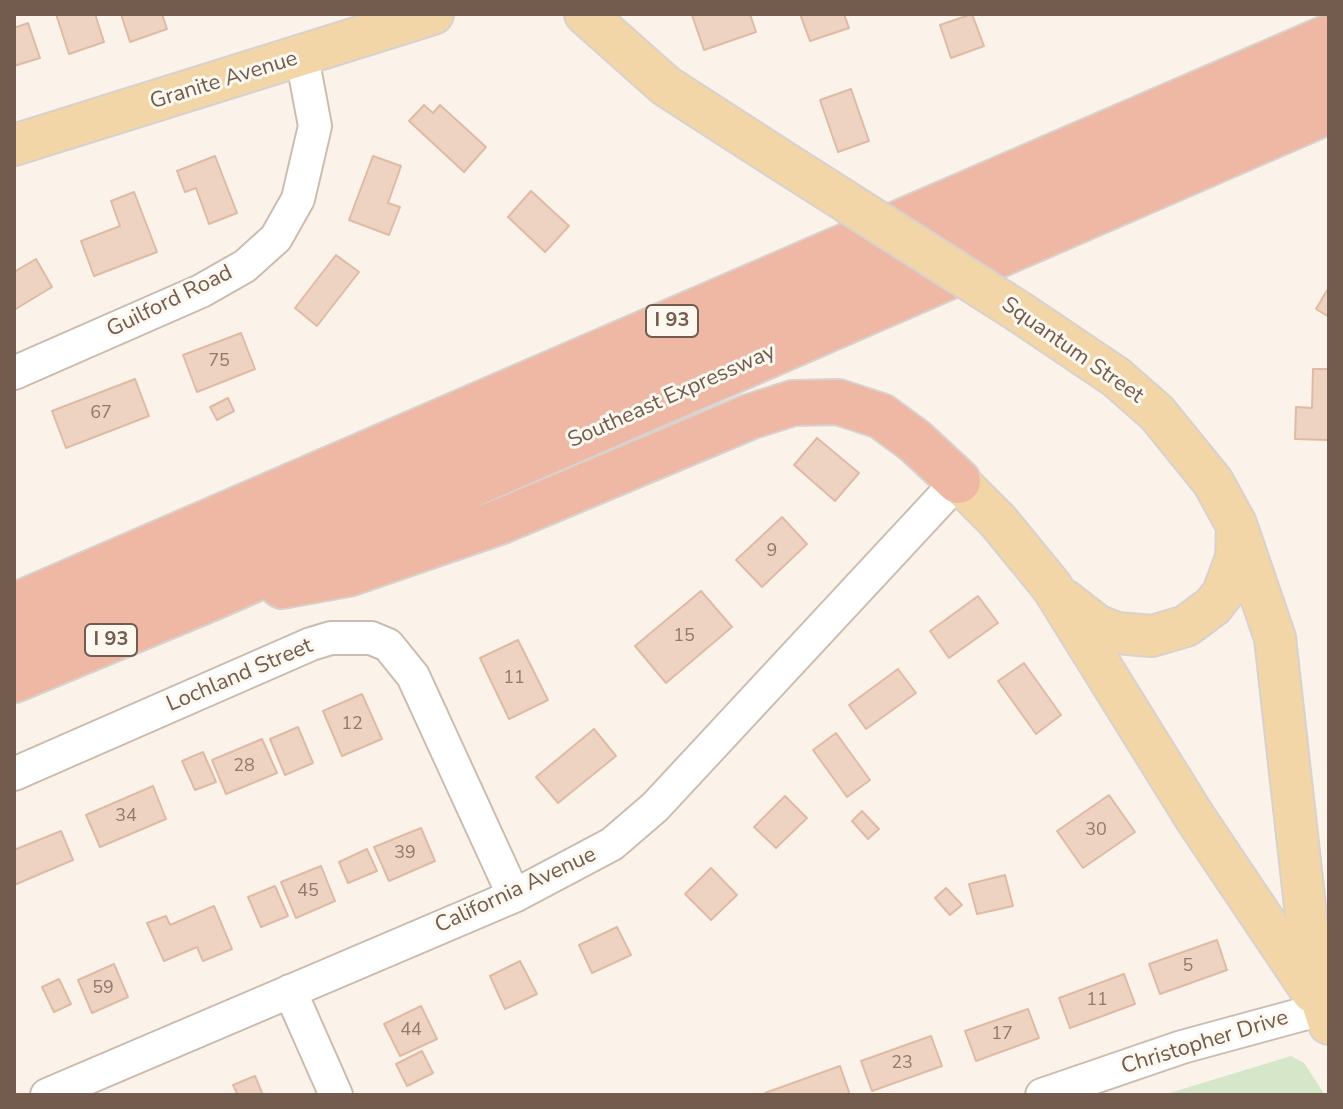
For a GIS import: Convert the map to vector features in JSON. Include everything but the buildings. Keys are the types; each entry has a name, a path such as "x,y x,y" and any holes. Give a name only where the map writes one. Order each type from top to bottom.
{"highway":[{"name":"I 93","path":"14,579 1321,14"},
{"name":"I 93","path":"14,606 1329,37"},
{"name":"I 93","path":"14,642 1329,74"},
{"name":"Southeast Expressway","path":"14,680 209,599 1329,111"},
{"path":"209,599 363,569 499,522 749,417 793,403 838,402 881,416 915,441 958,481"}],"main road":[{"name":"Granite Avenue","path":"14,145 433,14"},
{"name":"Squantum Street","path":"585,14 666,86 1116,377 1157,413 1213,482 1236,524 1270,615 1280,664 1308,933 1327,1013"},
{"path":"958,481 1006,531 1052,587 1194,816 1327,1013"},
{"path":"1052,587 1098,626 1134,636 1171,633 1200,617 1223,593 1236,558 1236,524"}],"street":[{"name":"Guilford Road","path":"14,373 201,291 245,266 276,238 298,199 315,126 302,57"},
{"name":"California Avenue","path":"47,1095 514,896 589,859 636,826 958,481"},
{"name":"Lochland Street","path":"14,774 311,644 331,638 371,638 388,645 413,676 514,896"},
{"path":"290,991 336,1095"},
{"name":"Christopher Drive","path":"1042,1095 1182,1047 1327,1013"}],"green space":[{"path":"1291,1056 1304,1063 1325,1095 1163,1095"}]}
